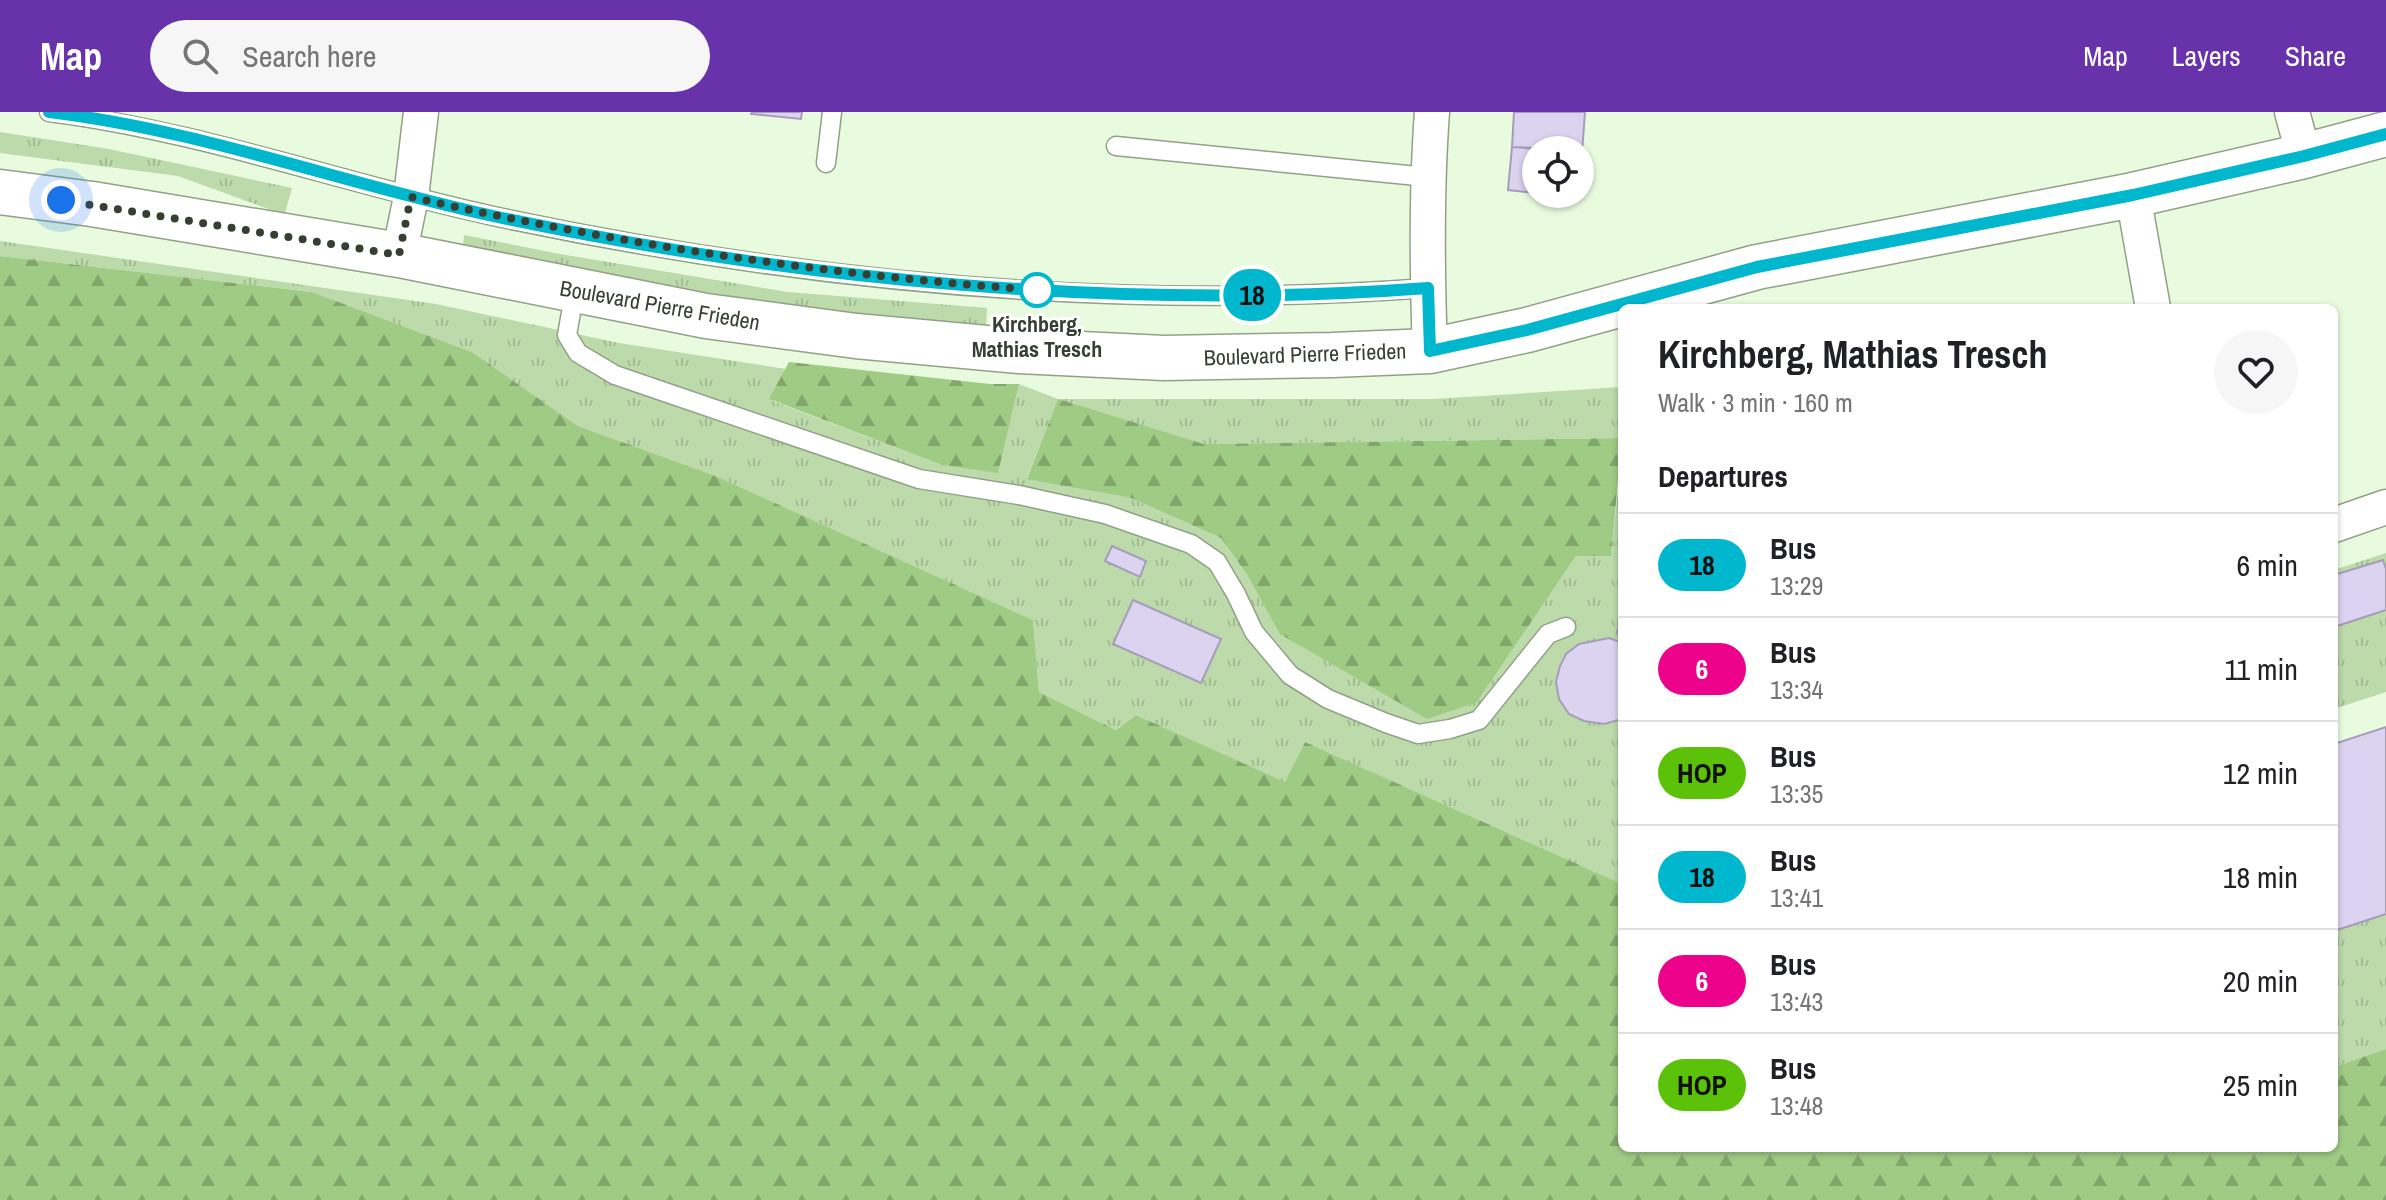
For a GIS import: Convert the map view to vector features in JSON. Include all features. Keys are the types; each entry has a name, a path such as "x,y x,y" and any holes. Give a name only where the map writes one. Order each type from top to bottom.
{"main road":[{"name":"Boulevard Pierre Frieden","path":"1622,304 1757,267 2133,195 2386,134"},
{"name":"Boulevard Pierre Frieden","path":"0,192 92,204 399,255 706,316 856,336 1019,351 1164,358 1430,351 1527,330 1618,305"}],"street":[{"path":"399,255 411,197 421,112"},
{"path":"1430,351 1427,177 1432,112"},
{"path":"2292,112 2304,156"},
{"path":"2133,195 2152,304"},
{"path":"2338,524 2386,507"}],"lane":[{"path":"49,112 185,138 411,197 618,241 754,261 1060,292 1289,295 1428,288"},
{"path":"826,163 832,112"},
{"path":"1116,146 1427,177"},
{"path":"575,290 567,335 578,353 615,375 919,479 1019,495 1105,514 1191,544 1217,562 1254,632 1290,675 1328,699 1418,734 1479,720 1548,634 1566,627"}],"green space":[{"path":"0,132 109,149 292,188 285,213 178,176 0,153"},
{"path":"464,235 788,292 987,308 986,327 860,316 692,293 463,246"},
{"path":"0,241 436,304 619,343 786,369 770,400 942,465 998,472 1019,384 1058,399 1434,399 1618,387 1618,438 1204,444 1058,400 1027,478 1131,498 1221,538 1248,576 1477,702 1576,556 1611,556 1618,490 1618,882 1305,742 1285,783 1136,715 1116,730 1039,692 1033,620 716,476 578,426 472,352 312,292 0,256"},
{"path":"0,256 312,292 472,352 578,426 716,476 1033,620 1039,692 1116,730 1136,715 1285,782 1305,742 1618,882 1618,1152 2338,1152 2338,1066 2386,1049 2386,1200 0,1200"},
{"path":"789,362 990,384 1019,384 998,473 942,465 769,399"},
{"path":"1058,399 1204,444 1618,438 1618,481 1611,556 1576,556 1477,702 1427,719 1280,634 1248,576 1221,538 1131,498 1027,479"},
{"path":"2386,553 2386,692 2338,708 2338,569"},
{"path":"2386,914 2386,1049 2338,1066 2338,930"}],"building":[{"path":"752,112 802,112 801,119"},
{"path":"1514,112 1585,112 1583,136 1522,136 1522,147 1512,147"},
{"path":"1512,147 1522,148 1522,192 1508,190"},
{"path":"1112,546 1146,561 1140,577 1105,561"},
{"path":"2383,560 2386,569 2386,610 2338,626 2338,574"},
{"path":"1133,600 1221,639 1201,683 1113,644"},
{"path":"1609,638 1618,641 1618,720 1604,724 1584,721 1569,714 1559,699 1556,682 1560,666 1566,654 1579,644"},
{"path":"2386,727 2386,914 2338,930 2338,743"}],"bus line":[{"name":"18","path":"49,112 185,138 494,216 618,241 754,261 1060,292 1289,295 1428,288 1430,351 1527,330 1618,305"},
{"name":"18","path":"1622,304 1757,267 2133,195 2386,134"}],"place":[{"name":"Kirchberg, Mathias Tresch","path":"1037,290"}],"route":[{"path":"61,200 399,255 411,197 618,241 754,261 1037,290"}]}
